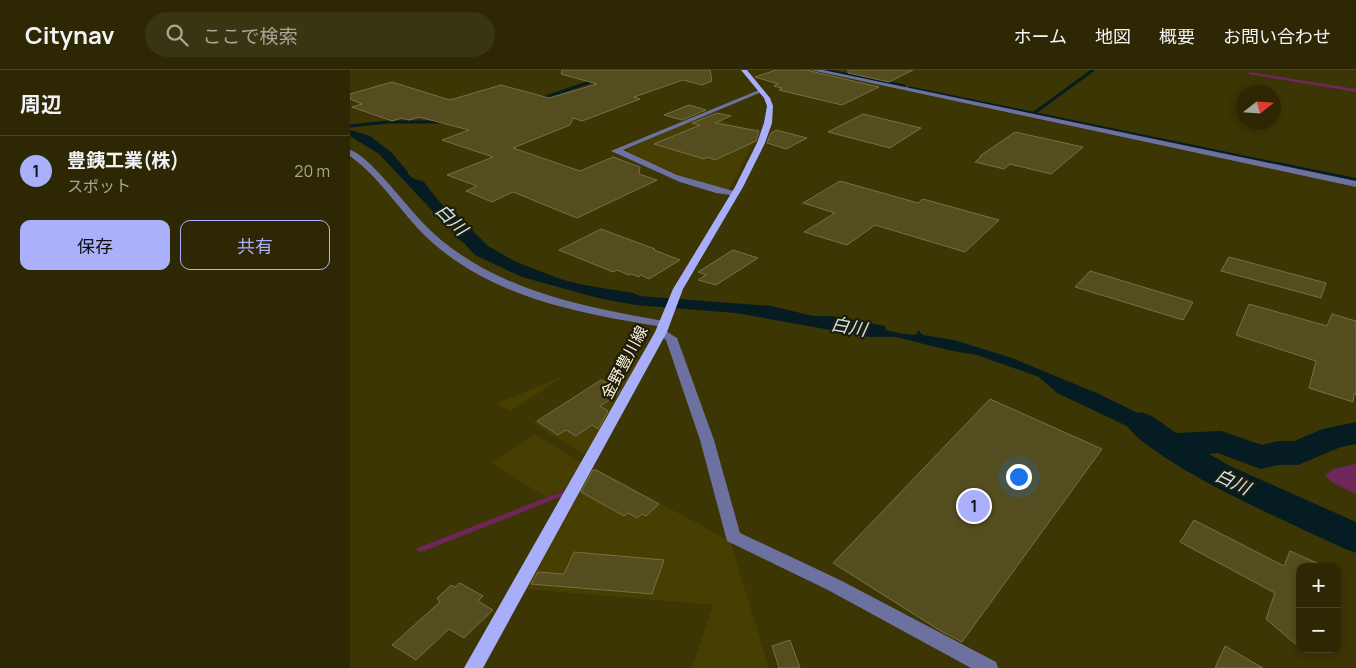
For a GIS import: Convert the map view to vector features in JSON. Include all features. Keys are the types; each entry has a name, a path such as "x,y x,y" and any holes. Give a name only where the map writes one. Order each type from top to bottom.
{"main road":[{"name":"金野豊川線","path":"473,668 664,324 678,289 734,194 761,143 768,123 770,106 767,98 744,70"}],"street":[{"path":"814,70 1356,184"},
{"path":"734,194 692,184 625,153 615,151 761,91"},
{"path":"350,152 357,156 432,236 459,258 488,276 544,300 584,310 664,324 671,338 707,440 733,537 834,585 988,668"}],"shaded area":[{"path":"1250,72 1356,89 1356,92 1248,74"},
{"path":"703,116 759,131 729,190 697,182 626,150"},
{"path":"638,358 640,366 591,451 583,454 533,423"},
{"path":"564,376 511,411 497,405 498,403"},
{"path":"534,434 580,462 582,468 566,489 546,497 491,463"},
{"path":"1356,464 1356,494 1333,483 1325,475 1333,469"},
{"path":"597,469 730,541 769,668 692,668 713,605 525,589 589,471"},
{"path":"566,490 563,496 421,552 415,549"}],"water":[{"path":"350,130 370,136 392,153 408,174 414,179 423,181 443,206 459,217 488,246 514,261 560,279 640,296 771,306 813,316 831,316 885,326 886,330 902,334 917,334 918,330 923,335 954,340 1012,358 1099,394 1152,420 1169,438 1172,452 1146,435 1057,393 1039,377 977,355 896,337 870,337 736,313 635,305 598,298 522,277 475,255 464,243 455,237 457,235 456,228 440,219 379,154 350,136"}],"building":[{"path":"562,70 710,70 712,81 702,85 683,80 634,97 640,99 582,121 573,118 570,125 513,148 580,171 613,157 640,167 639,174 657,180 577,218 513,192 492,202 466,191 477,186 447,175 493,157 442,140 469,130 419,117 409,120 402,118 392,121 352,107 362,104 350,99 350,94 392,82 450,100 501,85 549,98 597,84 561,74"},
{"path":"776,70 806,70 879,87 842,105 779,90 782,88 774,86 778,84 755,77"},
{"path":"848,70 913,70 889,82 848,73"},
{"path":"689,105 706,110 682,120 664,115"},
{"path":"717,113 731,116 715,123 759,131 756,141 715,160 707,157 704,159 654,144 700,125 692,123"},
{"path":"863,114 921,128 890,148 828,132"},
{"path":"776,130 807,138 786,149 767,143 771,133"},
{"path":"1015,132 1083,147 1051,174 1010,164 1004,169 975,162 980,156"},
{"path":"840,181 918,203 923,199 999,220 965,252 875,225 847,245 804,232 835,213 803,203"},
{"path":"601,229 680,260 649,279 641,275 639,277 632,274 629,275 617,270 613,272 559,250"},
{"path":"733,250 758,258 716,285 698,280 706,275 698,272"},
{"path":"1229,257 1326,283 1321,298 1221,271"},
{"path":"1090,271 1193,302 1183,320 1075,287"},
{"path":"1249,304 1327,326 1332,314 1356,321 1356,395 1354,394 1353,402 1309,388 1316,361 1236,335"},
{"path":"601,380 620,390 617,395 600,406 608,411 598,429 592,425 576,436 566,430 558,435 537,421"},
{"path":"990,399 1102,449 962,642 939,630 833,563"},
{"path":"593,470 659,504 646,516 642,514 637,518 628,513 624,516 581,492"},
{"path":"1194,520 1284,566 1290,551 1317,563 1296,563 1296,645 1266,619 1275,593 1180,542"},
{"path":"574,552 664,560 652,594 531,584 538,572 564,574"},
{"path":"460,583 483,596 478,601 493,610 464,638 449,629 416,660 392,645 440,602 437,598 451,585 455,587"},
{"path":"790,640 800,668 779,668 772,646"},
{"path":"1225,646 1263,668 1215,668"}],"waterway":[{"path":"825,70 904,86"},
{"path":"1034,113 1093,70"},
{"path":"540,99 596,80"},
{"path":"910,88 1283,165"},
{"path":"350,126 388,122 444,122"},
{"path":"1277,164 1356,180"},
{"name":"白川","path":"1141,423 1170,445"},
{"path":"1170,445 1221,442 1261,457 1278,453 1298,453 1334,437 1356,433"},
{"name":"白川","path":"1170,445 1218,475 1356,538"}],"place":[{"name":"豊銕工業(株)","path":"974,506"}]}
